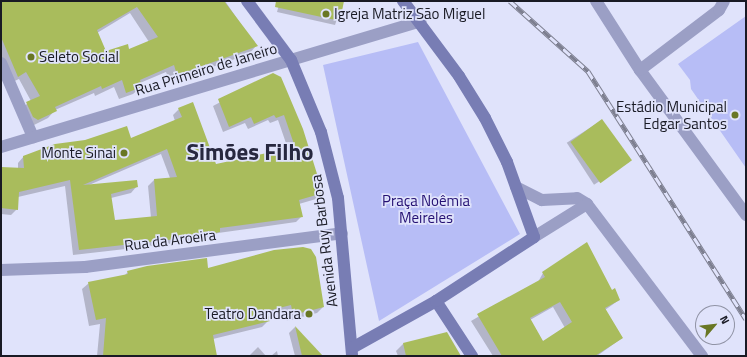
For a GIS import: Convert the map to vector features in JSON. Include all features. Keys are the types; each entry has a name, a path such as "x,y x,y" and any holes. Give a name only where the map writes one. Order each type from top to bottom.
{"main road":[{"name":"Avenida Ruy Barbosa","path":"247,1 291,60 331,163 342,233 352,352"},
{"path":"352,352 436,301 534,237 516,187 485,118 420,21 403,1"},
{"path":"436,301 472,356"}],"street":[{"path":"596,1 640,70 746,215"},
{"path":"640,70 719,10 724,1"},
{"name":"Rua Primeiro de Janeiro","path":"1,148 33,137 420,21"},
{"path":"1,63 33,137"},
{"path":"516,187 542,200 577,198 587,204 702,356"},
{"path":"534,237 587,204"},
{"name":"Rua da Aroeira","path":"1,270 85,267 342,233"}],"green space":[{"path":"746,16 746,168 691,89 690,80 678,64"},
{"name":"Praça Noêmia Meireles","path":"418,42 520,234 379,321 323,65"}],"building":[{"path":"1,1 224,1 258,46 177,75 174,65 140,80 142,87 126,93 122,80 102,89 101,86 55,107 57,111 38,120 33,117 26,102 40,96 26,72 18,77 1,37","holes":["137,7 158,37 129,49 128,44 106,51 97,30"]},
{"name":"Igreja Matriz São Miguel","path":"276,1 344,1 340,21 275,7"},
{"path":"273,73 281,77 303,129 323,193 299,200 303,217 220,228 220,232 203,236 79,250 70,180 19,192 18,210 1,208 1,167 24,168 23,156 55,144 85,140 127,126 131,138 182,117 178,108 193,102 216,164 295,147 284,115 276,118 274,115 254,124 251,117 229,127 218,99","holes":["167,149 177,177 154,179 157,216 115,220 111,194 138,187 137,180 83,185"]},
{"path":"602,119 632,160 600,183 570,142"},
{"path":"587,242 612,290 615,288 620,300 605,308 623,338 595,356 502,356 477,314 545,277 542,272","holes":["560,302 572,322 543,341 530,318"]},
{"path":"303,247 311,249 316,257 324,307 293,315 291,305 267,311 270,321 213,335 217,356 103,356 106,318 96,320 88,282 128,274 127,271 147,266 207,258 208,268 274,250"},
{"path":"295,326 323,356 302,356"},
{"path":"447,332 461,356 406,356 403,343"}],"railway":[{"path":"510,1 588,71 746,319"}],"place":[{"name":"Igreja Matriz São Miguel","path":"326,14"},
{"name":"Seleto Social","path":"31,57"},
{"name":"Estádio Municipal Edgar Santos","path":"735,115"},
{"name":"Monte Sinai","path":"124,153"},
{"name":"Teatro Dandara","path":"309,314"}],"district":[{"name":"Simões Filho","path":"250,152"}]}
